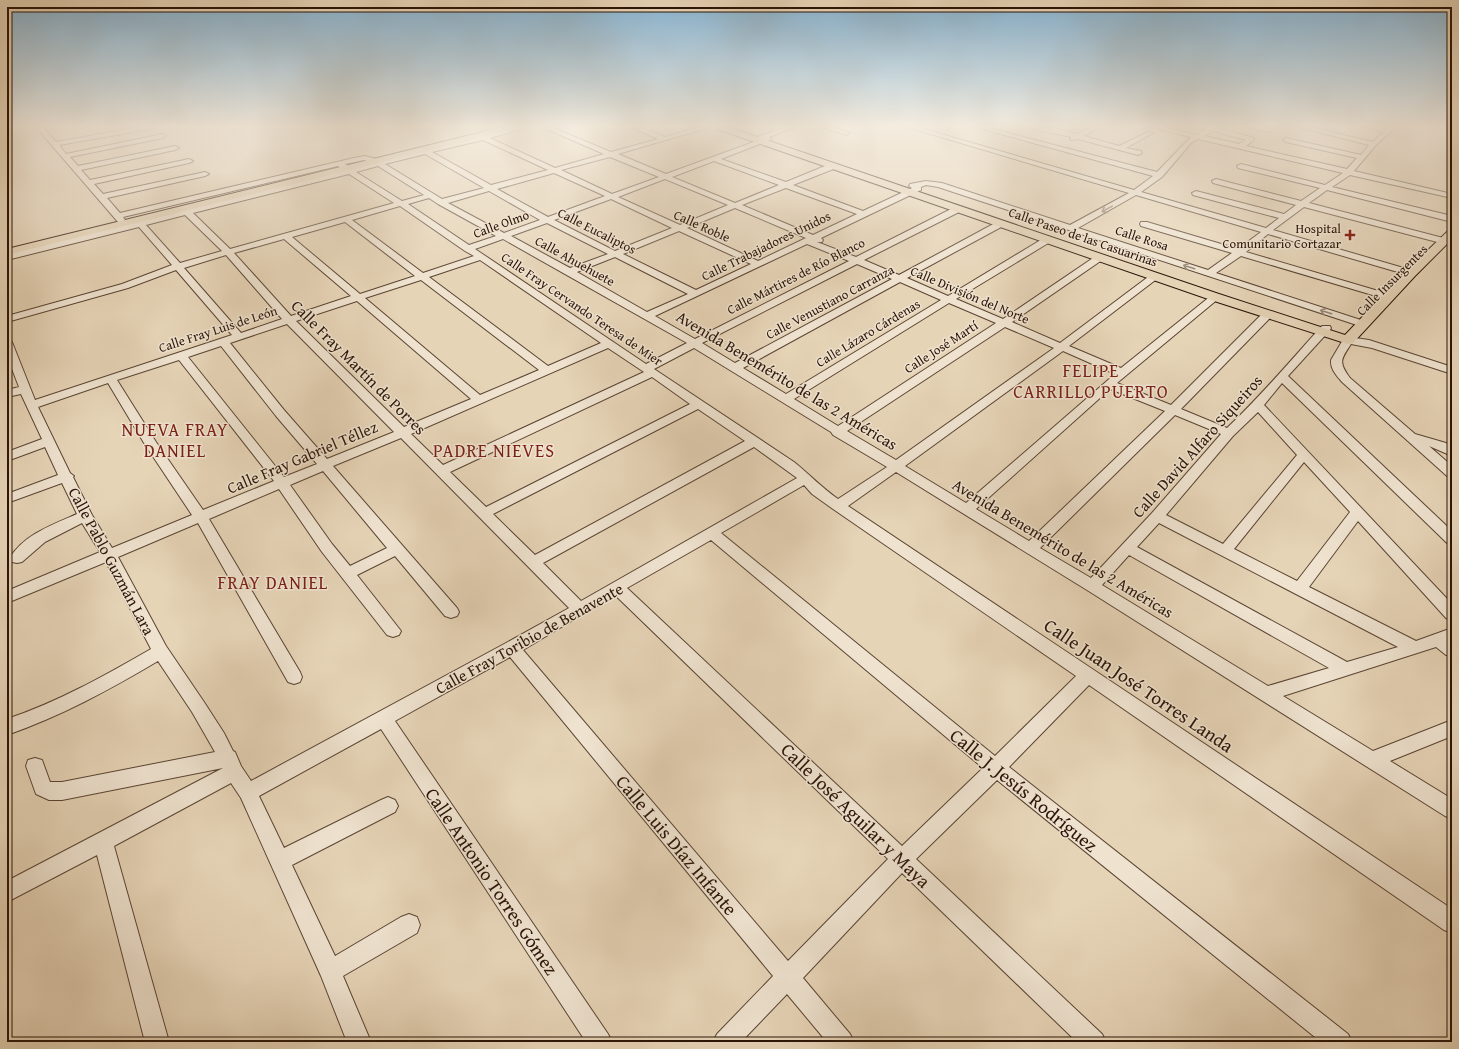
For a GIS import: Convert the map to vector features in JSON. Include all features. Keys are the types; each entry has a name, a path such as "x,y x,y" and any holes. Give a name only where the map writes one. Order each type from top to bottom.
{"main road":[{"path":"7,247 119,218 237,190 307,176"},
{"path":"7,252 315,176"},
{"name":"Calle Paseo de las Casuarinas","path":"869,176 917,189 958,208 1000,224 1267,315 1350,338"},
{"name":"Calle Paseo de las Casuarinas","path":"877,176 1329,332"},
{"name":"Calle Insurgentes","path":"1350,338 1357,323 1406,272 1444,237 1452,223"},
{"name":"Calle Insurgentes","path":"1329,332 1357,323"}],"street":[{"path":"82,176 119,218 292,176"},
{"path":"88,183 161,176"},
{"path":"101,197 186,176"},
{"path":"207,176 225,191"},
{"path":"7,257 187,212 318,176"},
{"name":"Calle Fray Cervando Teresa de Mier","path":"359,176 649,370 806,478"},
{"name":"Calle Ahuehuete","path":"394,176 651,318"},
{"name":"Calle Eucaliptos","path":"469,176 547,220 696,294"},
{"path":"441,202 532,176"},
{"name":"Calle Roble","path":"566,176 678,229 758,264"},
{"path":"763,176 864,214"},
{"path":"570,272 809,176"},
{"path":"1077,176 1406,272"},
{"path":"1071,228 1135,193 1158,176"},
{"path":"1280,176 1452,219"},
{"path":"1208,274 1240,252 1265,231 1303,203 1328,188 1344,176"},
{"path":"1366,176 1452,196"},
{"name":"Calle Olmo","path":"468,249 664,177"},
{"name":"Calle División del Norte","path":"664,177 735,206 855,260 1061,348 1123,373"},
{"path":"1216,181 1444,237"},
{"name":"Calle Rosa","path":"917,189 939,184 1357,323"},
{"name":"Calle Trabajadores Unidos","path":"651,318 696,294 758,264 814,241 864,214 917,189"},
{"name":"Calle Trabajadores Unidos","path":"651,318 814,241 917,189"},
{"path":"1196,193 1285,217"},
{"path":"7,319 125,286 176,267 431,195"},
{"name":"Calle Mártires de Río Blanco","path":"440,471 649,370 694,343 958,208"},
{"name":"Calle Fray Martín de Porres","path":"187,212 228,252 290,321 580,609"},
{"path":"346,219 547,371"},
{"path":"140,223 176,267 239,337"},
{"name":"Calle Venustiano Carranza","path":"735,368 1000,224"},
{"path":"1144,224 1383,295"},
{"path":"286,236 479,400"},
{"name":"Calle Lázaro Cárdenas","path":"785,399 1047,240"},
{"name":"Calle Fray Luis de León","path":"31,405 481,258"},
{"name":"Calle José Martí","path":"837,432 1004,323 1099,258"},
{"path":"838,506 1061,348 1155,276"},
{"path":"966,510 1109,384 1215,297"},
{"path":"1030,549 1173,410 1267,315"},
{"name":"Avenida Benemérito de las 2 Américas","path":"651,318 1092,586 1452,810"},
{"name":"Calle David Alfaro Siqueiros","path":"1092,586 1157,516 1229,433 1258,405 1282,376 1329,332"},
{"path":"1452,371 1350,338 1336,358 1335,363 1340,373 1346,380 1412,436 1452,473"},
{"name":"Calle Pablo Guzmán Lara","path":"7,342 11,361 26,389 31,405 50,441 85,516 110,556 160,651 198,707 248,792"},
{"path":"224,342 277,409 451,612"},
{"name":"Calle Fray Gabriel Téllez","path":"7,597 201,518 609,344"},
{"path":"182,356 282,483 327,548 393,631"},
{"path":"1282,376 1452,539"},
{"path":"111,379 150,443 201,518 294,677"},
{"path":"1109,384 1229,433"},
{"path":"7,394 26,389"},
{"path":"483,514 698,404"},
{"path":"1258,405 1452,614"},
{"path":"1412,436 1449,448"},
{"path":"7,457 50,441"},
{"path":"532,563 753,442"},
{"path":"1225,551 1304,454"},
{"path":"7,499 66,476"},
{"name":"Calle Juan José Torres Landa","path":"806,478 817,491 838,506 1452,922"},
{"name":"Calle Fray Toribio de Benavente","path":"248,792 512,648 806,478"},
{"path":"1299,589 1357,512"},
{"path":"17,558 30,544 42,536 85,516"},
{"path":"1157,516 1415,648"},
{"name":"Calle J. Jesús Rodríguez","path":"712,533 996,768 1340,1042"},
{"path":"1128,548 1345,669"},
{"path":"347,574 397,549"},
{"name":"Calle José Aguilar y Maya","path":"617,588 1094,1042"},
{"path":"1266,694 1415,648 1445,637 1452,650"},
{"name":"Calle Luis Díaz Infante","path":"512,648 842,1042"},
{"path":"7,727 52,711 77,699 160,651"},
{"path":"725,1042 788,979 902,859 996,768 1087,676"},
{"name":"Calle Antonio Torres Gómez","path":"384,719 600,1042"},
{"path":"1372,760 1452,728"},
{"path":"35,766 43,788 49,791 62,791 232,765"},
{"path":"7,892 103,841 232,765"},
{"path":"248,792 330,971 360,1042"},
{"path":"280,861 388,806"},
{"path":"103,841 157,1042"},
{"path":"330,971 409,925"}],"place":[{"name":"Hospital Comunitario Cortazar","path":"1350,235"}],"district":[{"name":"FELIPE CARRILLO PUERTO","path":"1091,380"},
{"name":"NUEVA FRAY DANIEL","path":"175,439"},
{"name":"PADRE NIEVES","path":"494,450"},
{"name":"FRAY DANIEL","path":"273,582"}]}
